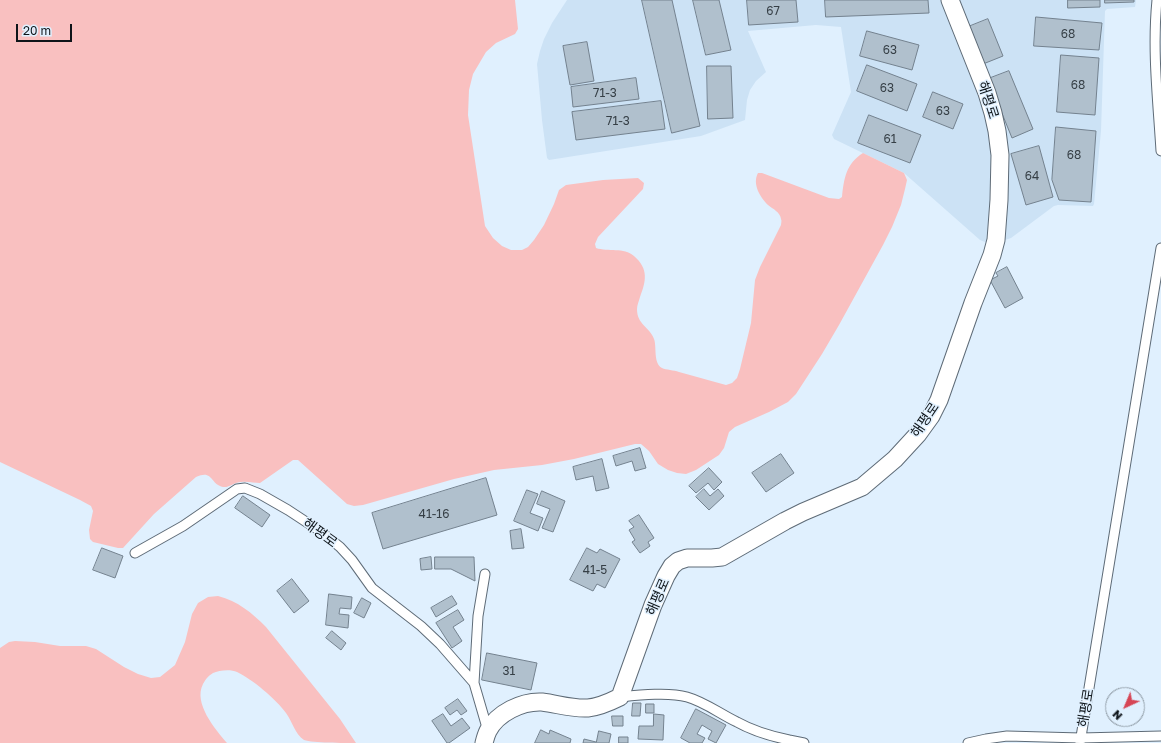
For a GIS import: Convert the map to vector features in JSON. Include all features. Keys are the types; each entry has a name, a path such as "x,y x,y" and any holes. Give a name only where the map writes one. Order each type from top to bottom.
{"street":[{"name":"해평로","path":"486,737 497,719 516,707 541,702 576,708 589,708 603,705 620,698 653,605 672,566 678,561 687,558 722,557 785,520 862,487 895,458 918,434 931,416 939,400 972,303 992,255 996,240 999,200 1000,155 993,113 987,93 950,0"}],"lane":[{"path":"1157,0 1155,53 1161,151"},
{"name":"해평로","path":"1081,741 1161,248"},
{"name":"해평로","path":"135,553 183,526 237,489 245,488 260,494 288,510 340,547 352,560 372,588 421,626 440,644 474,683"},
{"name":"해평로","path":"485,574 478,616 474,683 486,737"},
{"name":"해평로","path":"620,698 638,695 671,695 687,697 752,730 788,741 804,743"},
{"path":"968,743 986,738 1007,736 1081,741 1161,736"}],"shaded area":[{"path":"0,0 515,0 518,29 515,34 496,43 486,52 473,74 469,90 468,115 485,226 493,238 502,246 511,250 522,250 528,247 534,240 544,225 559,190 566,185 603,180 638,178 644,183 643,189 598,237 595,244 596,248 630,253 642,266 645,280 637,309 639,319 654,339 656,359 659,366 664,369 677,371 726,385 732,383 737,378 751,323 755,280 781,225 779,214 765,202 756,186 756,177 758,173 762,173 829,198 839,199 842,197 845,178 849,167 857,157 863,153 904,173 907,180 901,205 883,245 839,325 796,394 788,402 735,427 729,432 724,448 719,455 696,470 686,474 668,470 658,464 649,451 641,444 635,444 542,465 494,470 454,479 363,505 354,506 347,504 298,460 293,460 260,483 241,482 228,487 223,487 209,476 202,475 196,477 154,514 123,548 118,548 93,542 90,539 89,530 93,511 91,506 0,462"},
{"path":"567,0 943,0 982,96 992,143 991,219 988,242 980,240 904,173 834,139 832,135 851,92 841,27 816,25 748,31 766,72 756,81 750,90 747,100 745,120 701,136 549,160 547,158 542,120 537,64 544,39 552,23"},
{"path":"954,0 1136,0 1135,7 1107,9 1105,11 1101,131 1093,206 1054,206 1011,238 1005,240 1002,236 1005,153"},
{"path":"218,596 232,601 244,608 266,627 340,719 356,743 304,740 296,731 286,713 270,696 243,675 228,670 218,671 210,675 203,684 201,691 203,707 211,723 227,743 0,743 0,648 9,642 15,641 35,642 60,646 86,646 96,649 138,674 151,678 160,677 175,665 185,642 192,614 198,603 208,597"}],"building":[{"path":"642,0 672,0 700,126 672,133"},
{"path":"693,0 719,0 731,50 706,55"},
{"path":"747,0 796,0 798,22 749,25"},
{"path":"825,0 928,0 929,13 826,17"},
{"path":"1068,0 1100,0 1100,7 1068,8"},
{"path":"1105,0 1134,0 1134,2 1105,3"},
{"path":"1036,17 1102,23 1099,50 1034,46"},
{"path":"988,19 1003,56 983,64 968,27"},
{"path":"867,31 919,45 912,70 860,56"},
{"path":"587,42 594,81 570,85 563,46"},
{"path":"1061,55 1099,58 1095,115 1057,112"},
{"path":"867,65 917,84 907,111 857,91"},
{"path":"707,66 731,66 733,118 708,119"},
{"path":"1009,71 1033,129 1012,138 988,79"},
{"path":"636,78 639,99 573,107 571,87"},
{"path":"933,92 963,104 953,129 923,117"},
{"path":"661,101 665,129 576,140 572,112"},
{"path":"869,115 921,135 910,163 858,143"},
{"path":"1056,127 1096,131 1091,202 1059,200 1052,180"},
{"path":"1039,146 1053,197 1026,205 1011,154"},
{"path":"1007,267 1023,298 1005,308 990,280 998,276 996,273"},
{"path":"640,448 646,468 635,471 632,461 616,466 613,456"},
{"path":"781,454 794,473 766,492 752,473"},
{"path":"602,459 609,488 596,491 593,476 576,480 573,467"},
{"path":"709,468 722,482 714,490 708,483 696,493 689,486"},
{"path":"486,478 497,515 383,549 372,513"},
{"path":"704,489 710,496 718,489 724,496 709,510 696,497"},
{"path":"527,490 538,494 530,513 543,518 538,531 514,521"},
{"path":"542,491 565,501 553,532 542,528 550,509 537,504"},
{"path":"243,496 270,515 262,527 235,508"},
{"path":"639,515 654,538 648,542 650,546 640,553 632,542 635,540 629,530 634,527 629,521"},
{"path":"521,529 524,548 512,549 510,531"},
{"path":"102,548 123,556 115,578 93,570"},
{"path":"587,548 597,553 600,549 620,559 605,588 597,584 593,591 570,580"},
{"path":"431,557 432,569 421,570 420,559"},
{"path":"435,557 474,557 475,581 451,569 435,569"},
{"path":"292,579 309,601 294,613 277,591"},
{"path":"329,594 352,597 351,609 340,608 339,614 349,615 348,628 326,625"},
{"path":"452,596 457,604 436,617 431,608"},
{"path":"362,598 371,603 364,618 354,613"},
{"path":"458,610 464,620 453,627 462,641 452,648 436,623"},
{"path":"332,631 346,643 341,650 326,638"},
{"path":"487,653 537,663 531,690 482,680"},
{"path":"458,699 467,711 461,715 457,710 450,715 445,708"},
{"path":"633,703 641,703 640,716 632,716"},
{"path":"646,704 654,704 654,713 646,713"},
{"path":"696,709 726,725 716,743 708,739 712,731 702,725 697,734 705,738 702,743 690,743 681,738"},
{"path":"443,714 451,726 462,718 470,728 447,743 432,721"},
{"path":"654,714 664,715 663,740 638,739 639,726 653,726"},
{"path":"612,716 623,716 623,726 613,726"},
{"path":"541,730 549,734 550,730 571,739 570,743 535,743"},
{"path":"599,731 611,734 609,743 583,743 584,739 596,742"},
{"path":"619,737 628,737 628,743 619,743"}]}
